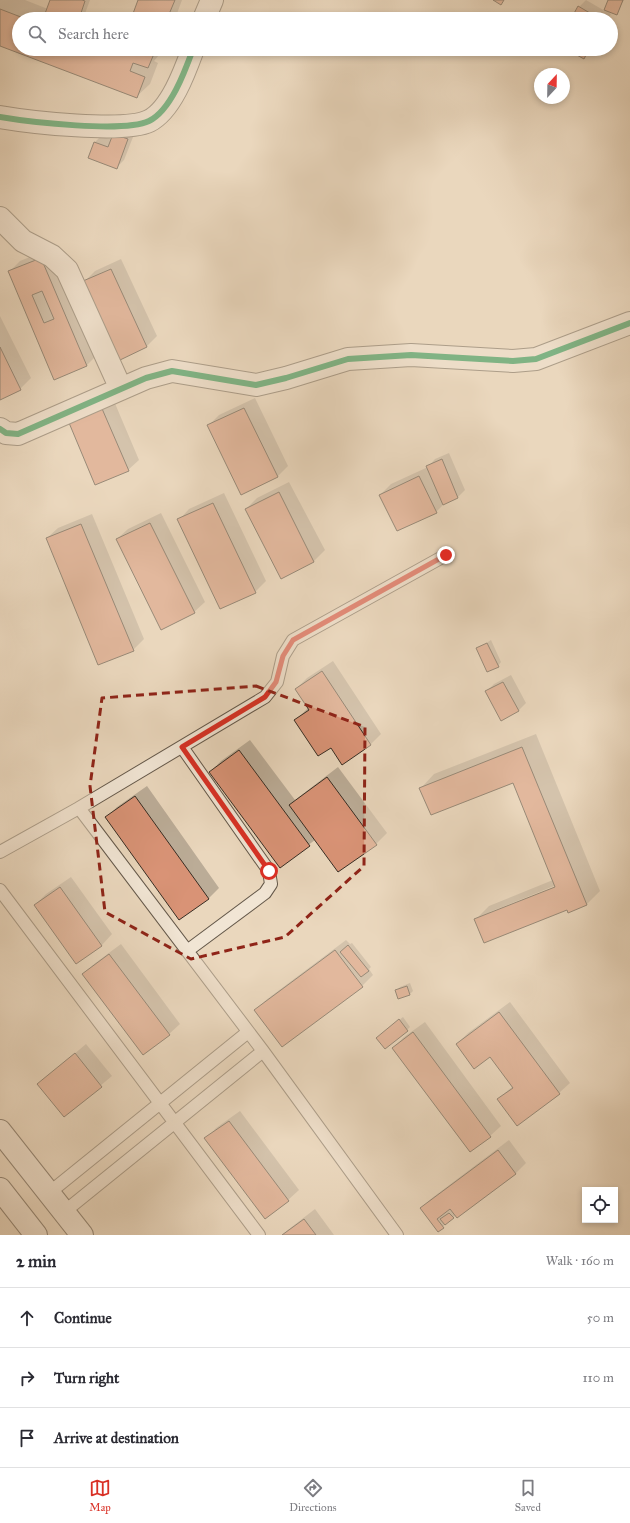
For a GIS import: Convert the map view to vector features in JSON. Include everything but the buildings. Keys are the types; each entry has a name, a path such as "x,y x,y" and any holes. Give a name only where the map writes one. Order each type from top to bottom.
{"street":[{"path":"207,12 212,0"},
{"path":"0,116 20,120 116,127 149,121 165,108 182,77 190,56"},
{"path":"0,218 23,241 52,256 67,270 121,389"},
{"path":"0,429 6,433 18,434 146,378 172,371 256,385 286,378 348,359 411,355 513,361 536,359 630,323"},
{"path":"0,1131 82,1235"},
{"path":"0,1189 36,1235"}],"lane":[{"path":"0,852 79,808 265,697 276,682 283,656 293,640 446,555"},
{"path":"182,747 269,871 271,884 265,893 187,951"},
{"path":"79,808 263,1051 397,1235"},
{"path":"0,890 160,1104 176,1122 259,1235"},
{"path":"49,1193 248,1032"},
{"path":"64,1212 263,1051"}],"highlighted area":[{"path":"256,686 365,727 364,866 285,937 191,959 105,912 90,786 102,698"}],"cycle path":[{"path":"0,117 53,124 99,126 119,126 149,121 157,116 170,99 181,79 190,56"},
{"path":"0,429 6,433 18,434 146,378 172,371 256,385 286,378 348,359 411,355 513,361 536,359 630,323"}],"route":[{"path":"269,871 182,747 265,697 276,682 283,656 293,640 446,555"}]}
